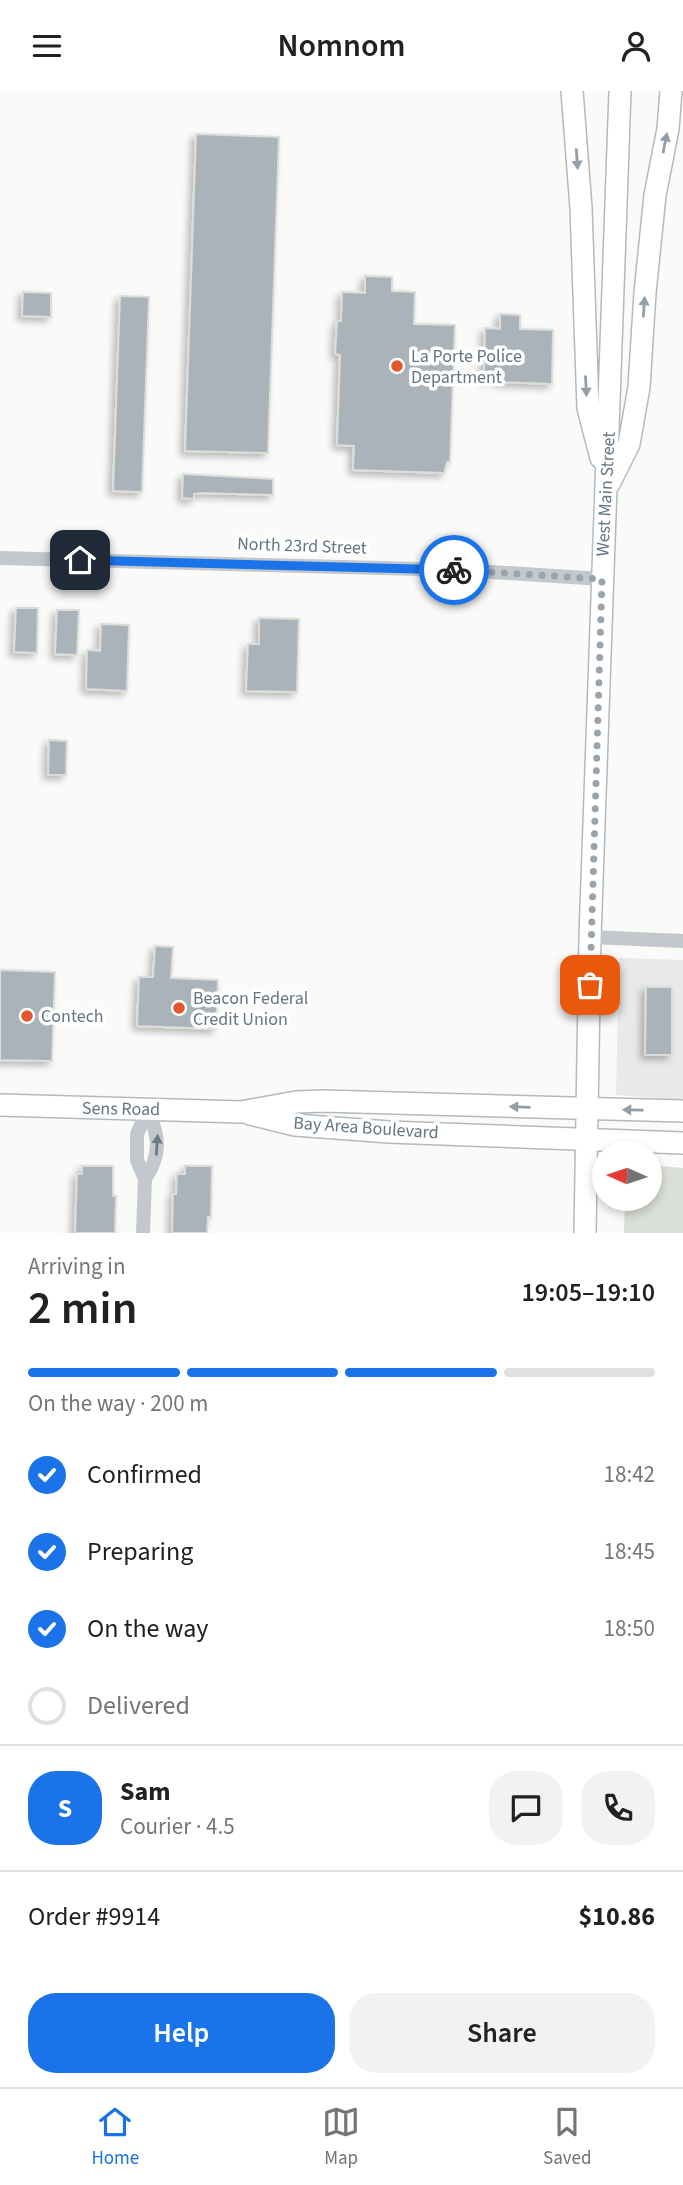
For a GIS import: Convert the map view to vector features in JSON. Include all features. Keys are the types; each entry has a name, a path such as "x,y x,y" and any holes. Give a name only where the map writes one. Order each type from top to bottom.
{"main road":[{"path":"572,91 581,208 588,408 606,485"},
{"name":"West Main Street","path":"584,1233 590,937 620,91"},
{"path":"606,485 629,444 639,387 655,195 668,129 671,91"},
{"path":"295,1125 296,1102"},
{"name":"Bay Area Boulevard","path":"241,1112 296,1102 683,1111"},
{"name":"Sens Road","path":"0,1105 241,1112"},
{"name":"Bay Area Boulevard","path":"241,1112 295,1125 389,1132 683,1143"}],"street":[{"name":"North 23rd Street","path":"0,558 459,570 602,579"},
{"path":"590,937 683,941"},
{"path":"145,1179 155,1161 158,1135 148,1110"},
{"path":"143,1233 145,1179 137,1160 137,1134 148,1110"}],"shaded area":[{"path":"619,958 683,960 683,1100 616,1095"},
{"path":"662,1166 683,1168 683,1233 624,1233 625,1211 662,1211"}],"building":[{"path":"196,134 279,137 268,453 185,451"},
{"name":"La Porte Police Department","path":"365,276 392,277 392,291 415,292 414,324 455,325 450,462 447,462 444,473 353,470 354,446 337,445 340,355 335,354 337,321 341,321 342,292 365,293"},
{"path":"23,292 51,293 51,317 22,316"},
{"path":"120,296 149,297 142,492 113,491"},
{"path":"500,314 520,315 520,329 553,330 552,384 484,379 485,328 500,329"},
{"path":"183,474 273,479 273,495 201,493 194,494 194,499 182,498"},
{"path":"16,608 38,608 37,653 14,652"},
{"path":"57,610 79,610 77,655 55,654"},
{"path":"259,618 299,619 297,692 246,691 248,644 259,644"},
{"path":"101,624 129,625 127,691 86,689 87,650 100,651"},
{"path":"49,740 67,741 66,775 48,775"},
{"path":"155,946 173,947 171,978 218,980 216,1029 137,1026 139,977 153,977"},
{"name":"Contech","path":"0,970 55,972 52,1061 0,1060"},
{"path":"646,987 672,987 672,1055 645,1055"},
{"path":"82,1166 113,1166 113,1196 116,1196 115,1233 75,1233 77,1174 82,1174"},
{"path":"185,1166 212,1166 211,1217 208,1217 207,1233 172,1233 173,1194 176,1194 177,1174 185,1174"}],"way so far":[{"path":"454,570 602,579 590,985"}],"place":[{"name":"La Porte Police Department","path":"397,366"},
{"name":"Beacon Federal Credit Union","path":"179,1008"},
{"name":"Contech","path":"27,1016"}],"route":[{"path":"80,560 454,570"}]}
